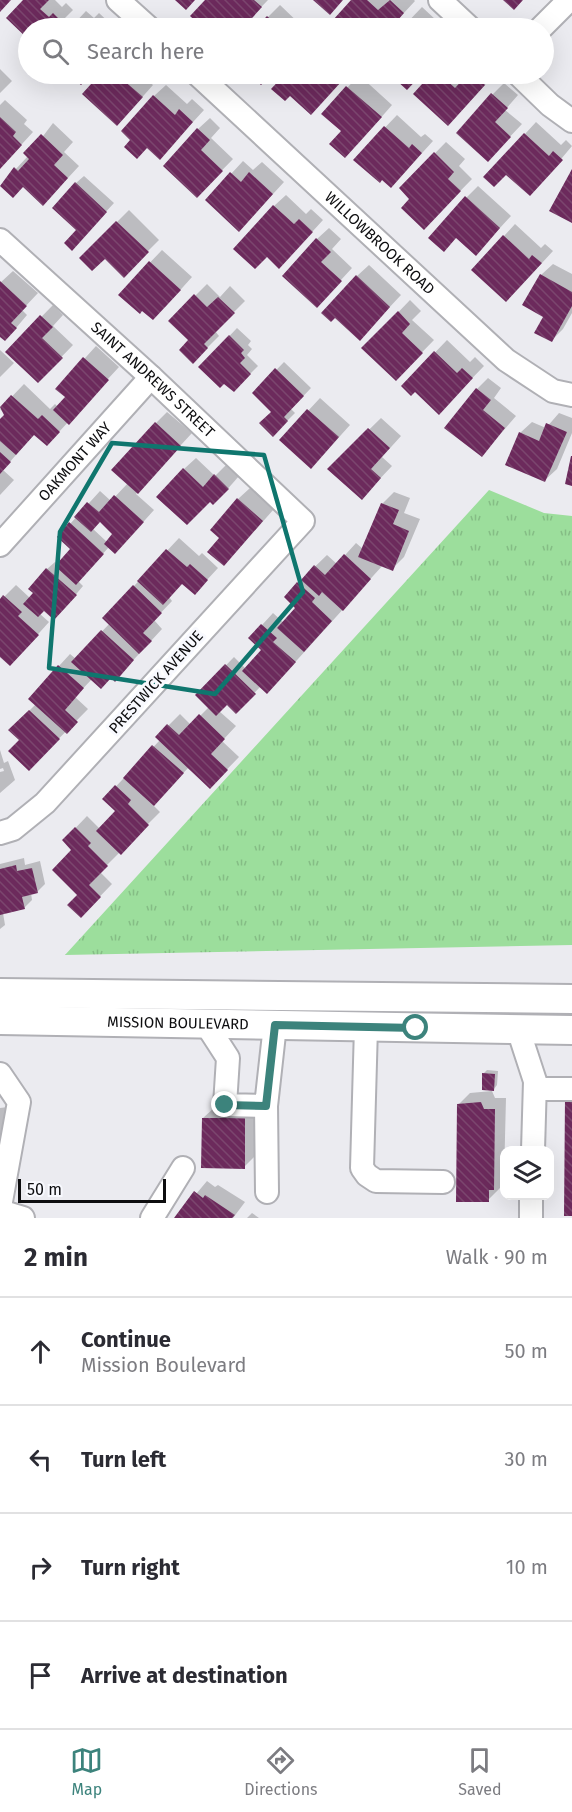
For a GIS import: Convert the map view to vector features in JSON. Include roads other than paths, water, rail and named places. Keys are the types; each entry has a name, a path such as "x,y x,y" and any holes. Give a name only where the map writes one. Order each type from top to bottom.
{"main road":[{"name":"MISSION BOULEVARD","path":"0,993 572,999"},
{"name":"MISSION BOULEVARD","path":"0,1020 572,1030"}],"street":[{"path":"118,0 138,18"},
{"path":"440,0 459,18"},
{"path":"551,18 568,0"},
{"name":"WILLOWBROOK ROAD","path":"208,84 506,360 554,391 572,395"},
{"path":"528,84 550,105 572,121"},
{"name":"SAINT ANDREWS STREET","path":"0,240 151,377 303,521"},
{"name":"OAKMONT WAY","path":"0,545 151,377"},
{"name":"PRESTWICK AVENUE","path":"0,833 13,829 45,803 303,521"},
{"path":"206,1024 228,1058 225,1105 266,1106"},
{"path":"267,1192 266,1106 275,1025"},
{"path":"366,1027 362,1168 367,1175 376,1180 443,1182"},
{"path":"518,1029 535,1081 533,1146"},
{"path":"0,1074 19,1102 0,1209 23,1218"},
{"path":"535,1089 572,1089"},
{"path":"152,1218 183,1168"},
{"path":"531,1200 531,1218"}]}
